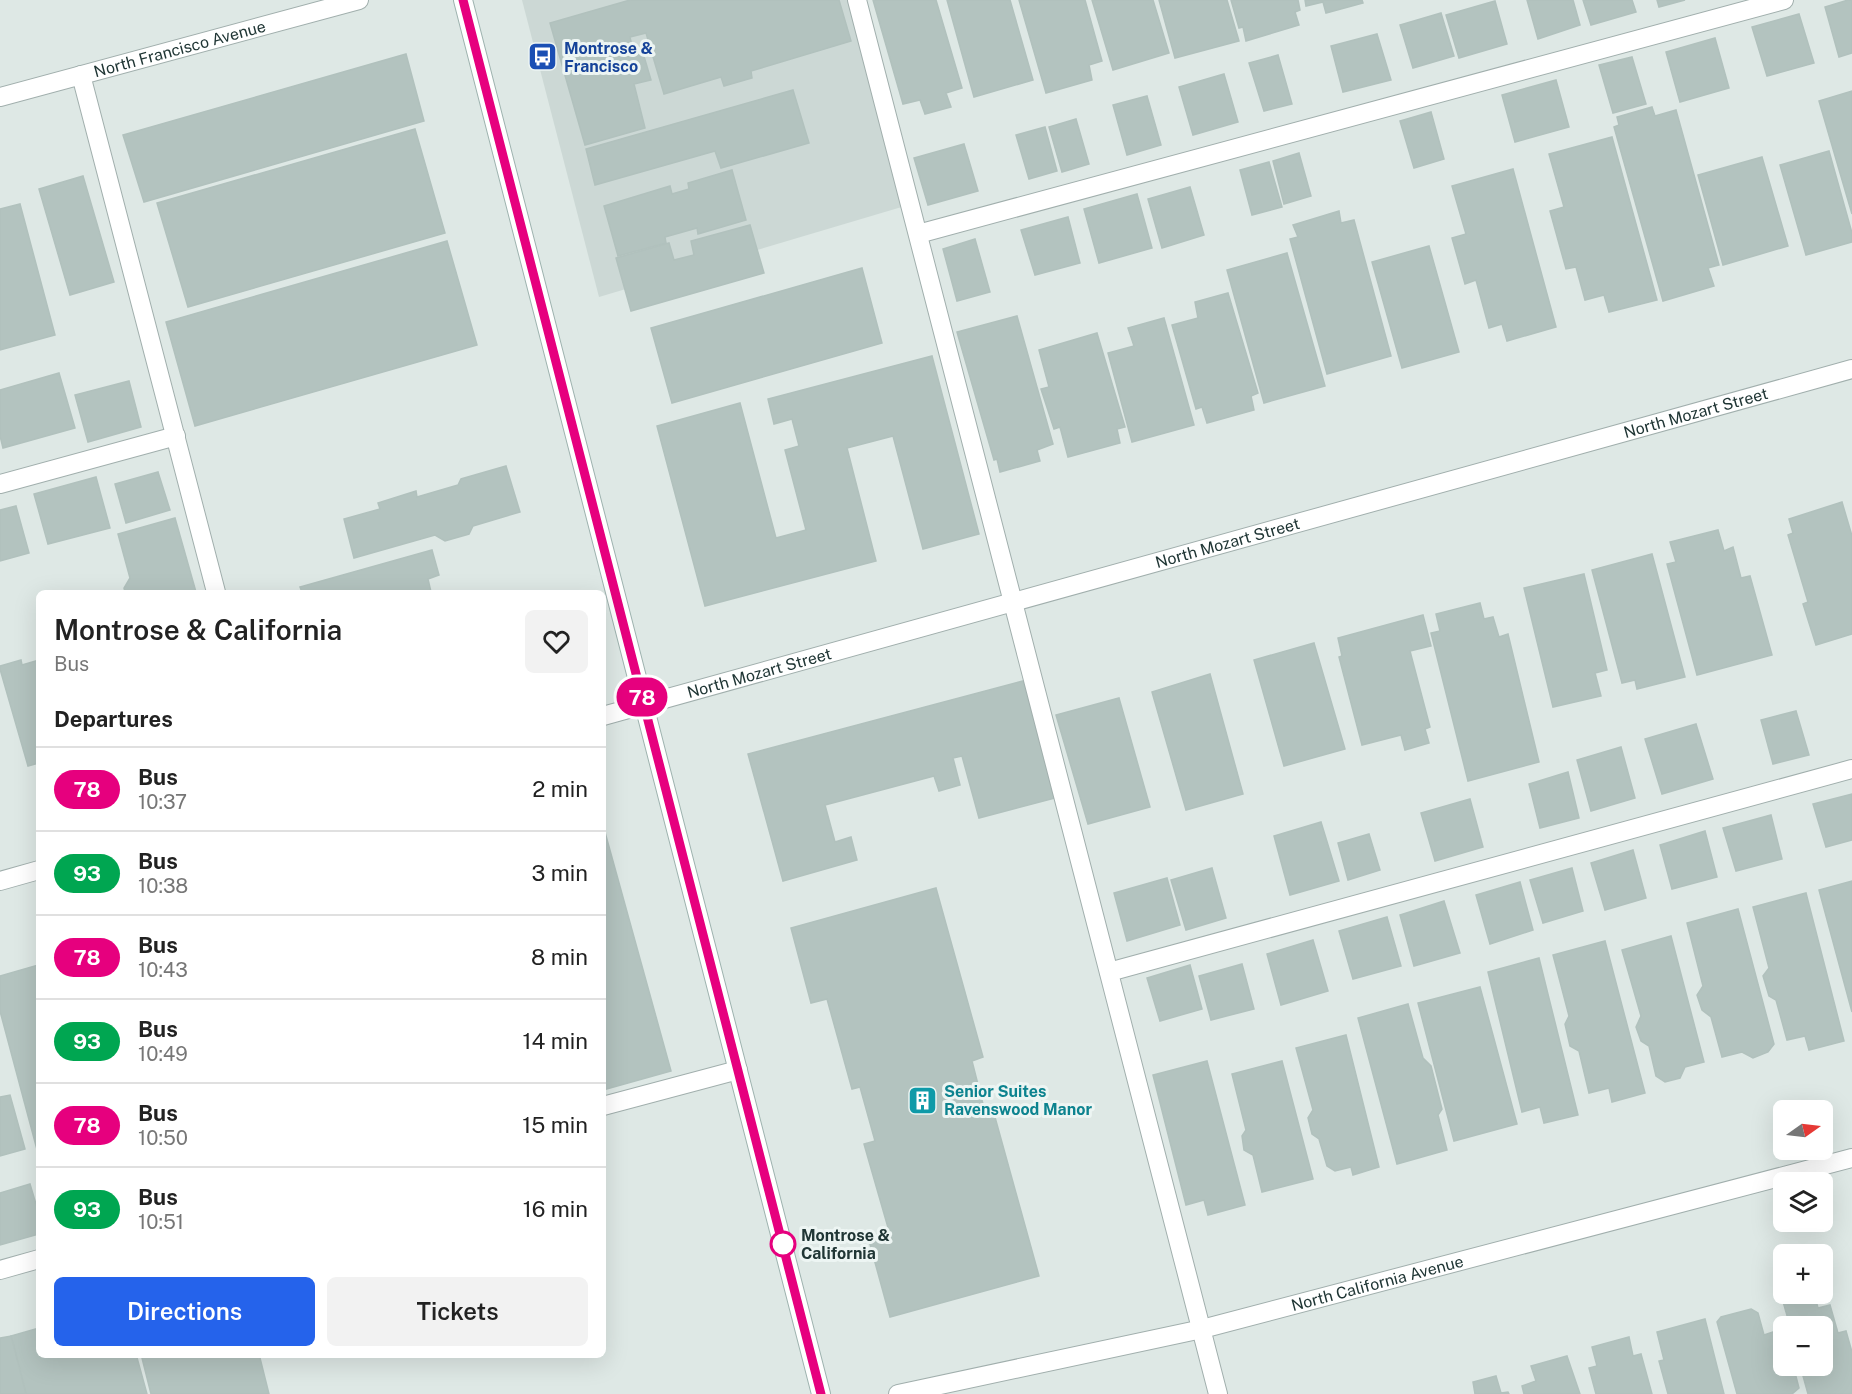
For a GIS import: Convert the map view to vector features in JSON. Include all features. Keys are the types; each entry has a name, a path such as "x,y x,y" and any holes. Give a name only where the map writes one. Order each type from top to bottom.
{"street":[{"name":"North Francisco Avenue","path":"0,97 359,0"},
{"path":"463,0 821,1394"},
{"path":"857,0 1218,1394"},
{"path":"918,234 1784,0"},
{"path":"81,75 215,590"},
{"name":"North Mozart Street","path":"606,715 1852,369"},
{"path":"0,484 176,436"},
{"path":"1109,972 1852,769"},
{"path":"0,881 36,871"},
{"path":"606,1105 738,1070"},
{"name":"North California Avenue","path":"898,1394 1202,1329 1852,1158"},
{"path":"0,1270 36,1261"}],"shaded area":[{"path":"522,0 852,0 905,206 599,297"}],"building":[{"path":"630,0 839,0 851,41 751,71 752,78 724,86 721,77 664,94 646,33 630,37 634,56 643,53 651,80 634,84 645,128 585,145 550,23"},
{"path":"873,0 936,0 962,88 946,93 951,107 925,114 920,100 903,104"},
{"path":"947,0 1010,0 1033,80 974,97"},
{"path":"1019,0 1085,0 1102,61 1089,65 1092,80 1046,93"},
{"path":"1092,0 1153,0 1169,53 1113,70"},
{"path":"1159,0 1227,0 1239,41 1175,58"},
{"path":"1231,0 1298,0 1300,10 1295,12 1299,25 1246,41 1243,27 1239,28"},
{"path":"1305,0 1362,0 1363,3 1326,13 1323,2 1306,6"},
{"path":"1527,0 1573,0 1580,25 1538,39"},
{"path":"1583,0 1632,0 1636,12 1591,25"},
{"path":"1657,0 1685,0 1659,7"},
{"path":"1852,0 1852,53 1839,57 1825,7"},
{"path":"1495,1 1507,44 1459,58 1446,15"},
{"path":"1441,13 1454,56 1413,68 1400,25"},
{"path":"1799,14 1814,63 1767,76 1752,27"},
{"path":"1377,34 1391,80 1343,92 1331,46"},
{"path":"1715,38 1729,88 1680,102 1666,52"},
{"path":"406,54 424,121 144,202 123,135"},
{"path":"1278,55 1292,104 1264,111 1249,63"},
{"path":"1632,57 1646,104 1613,113 1599,65"},
{"path":"1224,74 1238,122 1193,135 1179,87"},
{"path":"1556,80 1569,127 1515,142 1502,95"},
{"path":"793,90 809,143 721,168 715,151 595,185 586,149"},
{"path":"1852,91 1852,214 1819,101"},
{"path":"1147,96 1161,145 1127,155 1113,105"},
{"path":"1652,107 1655,116 1676,110 1719,265 1708,268 1714,286 1663,301 1614,127 1619,125 1617,117"},
{"path":"1431,112 1444,159 1414,168 1400,121"},
{"path":"1076,119 1089,164 1062,172 1049,127"},
{"path":"1045,127 1057,171 1029,179 1016,135"},
{"path":"415,129 445,233 188,307 157,203"},
{"path":"1612,137 1657,300 1609,312 1604,295 1585,300 1576,267 1566,269 1550,211 1564,207 1549,154"},
{"path":"964,144 978,191 928,205 914,158"},
{"path":"1829,151 1852,233 1852,242 1806,255 1780,165"},
{"path":"1299,153 1311,196 1284,204 1273,161"},
{"path":"1762,157 1788,246 1723,265 1698,175"},
{"path":"1269,162 1282,207 1252,215 1240,170"},
{"path":"1513,169 1556,327 1507,341 1502,324 1489,328 1476,280 1465,284 1452,238 1466,234 1452,186"},
{"path":"732,170 746,220 698,234 697,228 665,237 666,243 618,256 604,206 670,186 672,194 689,189 688,183"},
{"path":"83,176 114,282 70,295 39,189"},
{"path":"1190,187 1204,235 1162,248 1148,199"},
{"path":"1137,194 1152,248 1099,263 1084,209"},
{"path":"20,204 55,335 0,350 0,209"},
{"path":"1339,211 1341,223 1354,220 1391,356 1327,374 1290,239 1298,237 1293,225"},
{"path":"1068,217 1080,263 1035,275 1021,230"},
{"path":"750,225 764,273 631,311 616,258 669,243 674,260 694,255 691,241"},
{"path":"975,239 990,292 957,301 943,249"},
{"path":"447,241 477,345 195,426 166,322"},
{"path":"1429,246 1459,352 1402,368 1372,262"},
{"path":"1287,253 1325,386 1264,403 1227,270"},
{"path":"862,268 882,343 672,403 651,328"},
{"path":"1228,293 1258,393 1251,396 1254,410 1207,423 1202,407 1196,409 1172,325 1198,318 1195,302"},
{"path":"1017,316 1053,444 1037,450 1040,461 1000,472 997,459 994,460 957,332"},
{"path":"1164,318 1194,425 1132,442 1108,353 1134,346 1128,328"},
{"path":"1097,333 1125,427 1117,429 1120,443 1068,457 1060,427 1054,429 1041,389 1049,387 1039,350"},
{"path":"932,356 979,534 923,549 893,436 847,448 876,561 705,606 657,426 740,403 776,538 806,530 785,450 799,446 792,419 774,424 768,399"},
{"path":"59,373 75,428 3,448 0,436 0,390"},
{"path":"129,381 141,427 88,442 75,395"},
{"path":"506,466 520,512 473,526 469,534 445,541 435,535 354,558 344,519 380,509 378,503 416,491 417,497 458,485 461,479"},
{"path":"158,472 170,510 126,523 115,484"},
{"path":"96,477 110,528 48,544 34,494"},
{"path":"1842,502 1852,536 1852,634 1816,645 1803,604 1808,602 1788,535 1793,533 1789,519"},
{"path":"16,506 29,553 0,561 0,510"},
{"path":"175,518 195,590 124,590 130,578 118,534"},
{"path":"1718,530 1724,551 1733,547 1741,578 1750,576 1772,655 1697,675 1667,564 1676,562 1670,542"},
{"path":"432,550 439,575 428,579 431,590 301,590 300,587"},
{"path":"1652,554 1685,677 1637,689 1635,680 1622,683 1592,570"},
{"path":"1584,574 1607,670 1595,673 1601,696 1553,707 1524,588"},
{"path":"1480,603 1484,619 1493,617 1499,637 1508,634 1539,762 1468,781 1431,633 1440,631 1436,614"},
{"path":"1423,615 1431,646 1410,651 1430,727 1425,729 1429,743 1405,750 1401,735 1362,745 1339,657 1342,656 1338,638"},
{"path":"1314,643 1345,749 1284,766 1254,660"},
{"path":"21,660 22,665 36,661 36,764 28,766 0,666"},
{"path":"1210,674 1243,794 1186,810 1152,692"},
{"path":"1023,681 1055,798 979,818 962,756 953,758 960,785 939,791 934,776 825,805 835,842 851,837 857,860 783,881 748,754"},
{"path":"1119,698 1150,807 1088,824 1056,715"},
{"path":"1796,711 1809,755 1773,764 1761,720"},
{"path":"1696,724 1713,779 1662,794 1645,739"},
{"path":"1621,747 1635,798 1591,811 1577,760"},
{"path":"1568,772 1579,818 1540,828 1529,784"},
{"path":"1852,794 1852,840 1826,847 1813,804"},
{"path":"1470,799 1483,847 1435,861 1421,813"},
{"path":"1771,815 1782,859 1736,871 1723,828"},
{"path":"1321,822 1339,881 1290,895 1274,836"},
{"path":"1705,831 1717,877 1672,889 1660,845"},
{"path":"1369,834 1380,870 1348,880 1338,843"},
{"path":"606,836 671,1071 606,1089"},
{"path":"1633,850 1646,898 1605,910 1591,863"},
{"path":"1212,868 1226,918 1186,930 1171,880"},
{"path":"1572,868 1583,911 1543,923 1530,880"},
{"path":"1167,878 1180,925 1127,941 1114,893"},
{"path":"1852,881 1852,1012 1819,890"},
{"path":"1520,882 1533,930 1490,944 1476,895"},
{"name":"Senior Suites Ravenswood Manor","path":"936,888 983,1057 972,1061 985,1112 993,1110 1039,1276 890,1317 868,1237 889,1231 864,1144 875,1141 860,1087 852,1089 827,999 811,1003 791,928"},
{"path":"1806,893 1844,1041 1809,1050 1805,1036 1787,1040 1776,1000 1769,996 1763,976 1769,968 1753,907"},
{"path":"1444,901 1460,953 1414,966 1400,915"},
{"path":"1738,909 1774,1044 1768,1052 1753,1058 1742,1052 1722,1057 1711,1017 1702,1010 1697,995 1703,986 1687,923"},
{"path":"1387,917 1401,966 1353,979 1339,931"},
{"path":"1671,936 1704,1062 1685,1067 1680,1078 1665,1082 1656,1076 1649,1046 1641,1041 1636,1027 1641,1016 1622,950"},
{"path":"1313,940 1328,991 1281,1005 1267,954"},
{"path":"1605,941 1645,1093 1612,1102 1609,1088 1589,1093 1579,1051 1570,1046 1565,1024 1569,1016 1553,955"},
{"path":"1539,958 1578,1115 1544,1123 1540,1107 1522,1112 1488,972"},
{"path":"1242,964 1254,1009 1211,1020 1199,976"},
{"path":"1190,965 1202,1009 1160,1021 1147,978"},
{"path":"36,966 36,1146 0,1011 0,976"},
{"path":"1480,987 1517,1124 1454,1141 1418,1003"},
{"path":"1408,1004 1423,1058 1431,1066 1442,1109 1438,1115 1447,1150 1397,1164 1358,1018"},
{"path":"1346,1035 1379,1167 1353,1175 1351,1167 1335,1171 1327,1166 1319,1139 1312,1134 1308,1118 1313,1110 1296,1048"},
{"path":"1207,1061 1245,1205 1208,1215 1204,1200 1186,1205 1153,1075"},
{"path":"1282,1061 1313,1179 1262,1192 1253,1155 1244,1150 1242,1136 1246,1130 1232,1074"},
{"path":"10,1095 25,1149 0,1156 0,1097"},
{"path":"30,1184 36,1204 36,1235 0,1245 0,1193"},
{"path":"1784,1304 1817,1304 1818,1308 1830,1305 1838,1333 1846,1331 1852,1352 1852,1394 1808,1394 1803,1376 1833,1376 1833,1316 1787,1316"},
{"path":"1751,1309 1758,1313 1764,1335 1773,1332 1773,1376 1796,1376 1799,1388 1792,1394 1737,1394 1717,1322 1721,1317"},
{"path":"1705,1319 1724,1394 1668,1394 1659,1361 1664,1360 1657,1332"},
{"path":"36,1329 36,1358 137,1358 147,1394 26,1394 11,1336"},
{"path":"11,1336 26,1394 0,1394 0,1338"},
{"path":"1629,1337 1633,1356 1641,1354 1652,1394 1596,1394 1589,1368 1597,1366 1592,1347"},
{"path":"1567,1356 1580,1394 1524,1394 1522,1386 1536,1381 1531,1366"},
{"path":"142,1358 260,1358 269,1394 151,1394"},
{"path":"1496,1376 1501,1393 1508,1392 1509,1394 1475,1394 1473,1382"}],"bus line":[{"name":"78","path":"463,0 821,1394"}],"place":[{"name":"Montrose & Francisco","path":"543,57"},
{"name":"Senior Suites Ravenswood Manor","path":"923,1100"},
{"name":"Montrose & California","path":"783,1244"}]}
